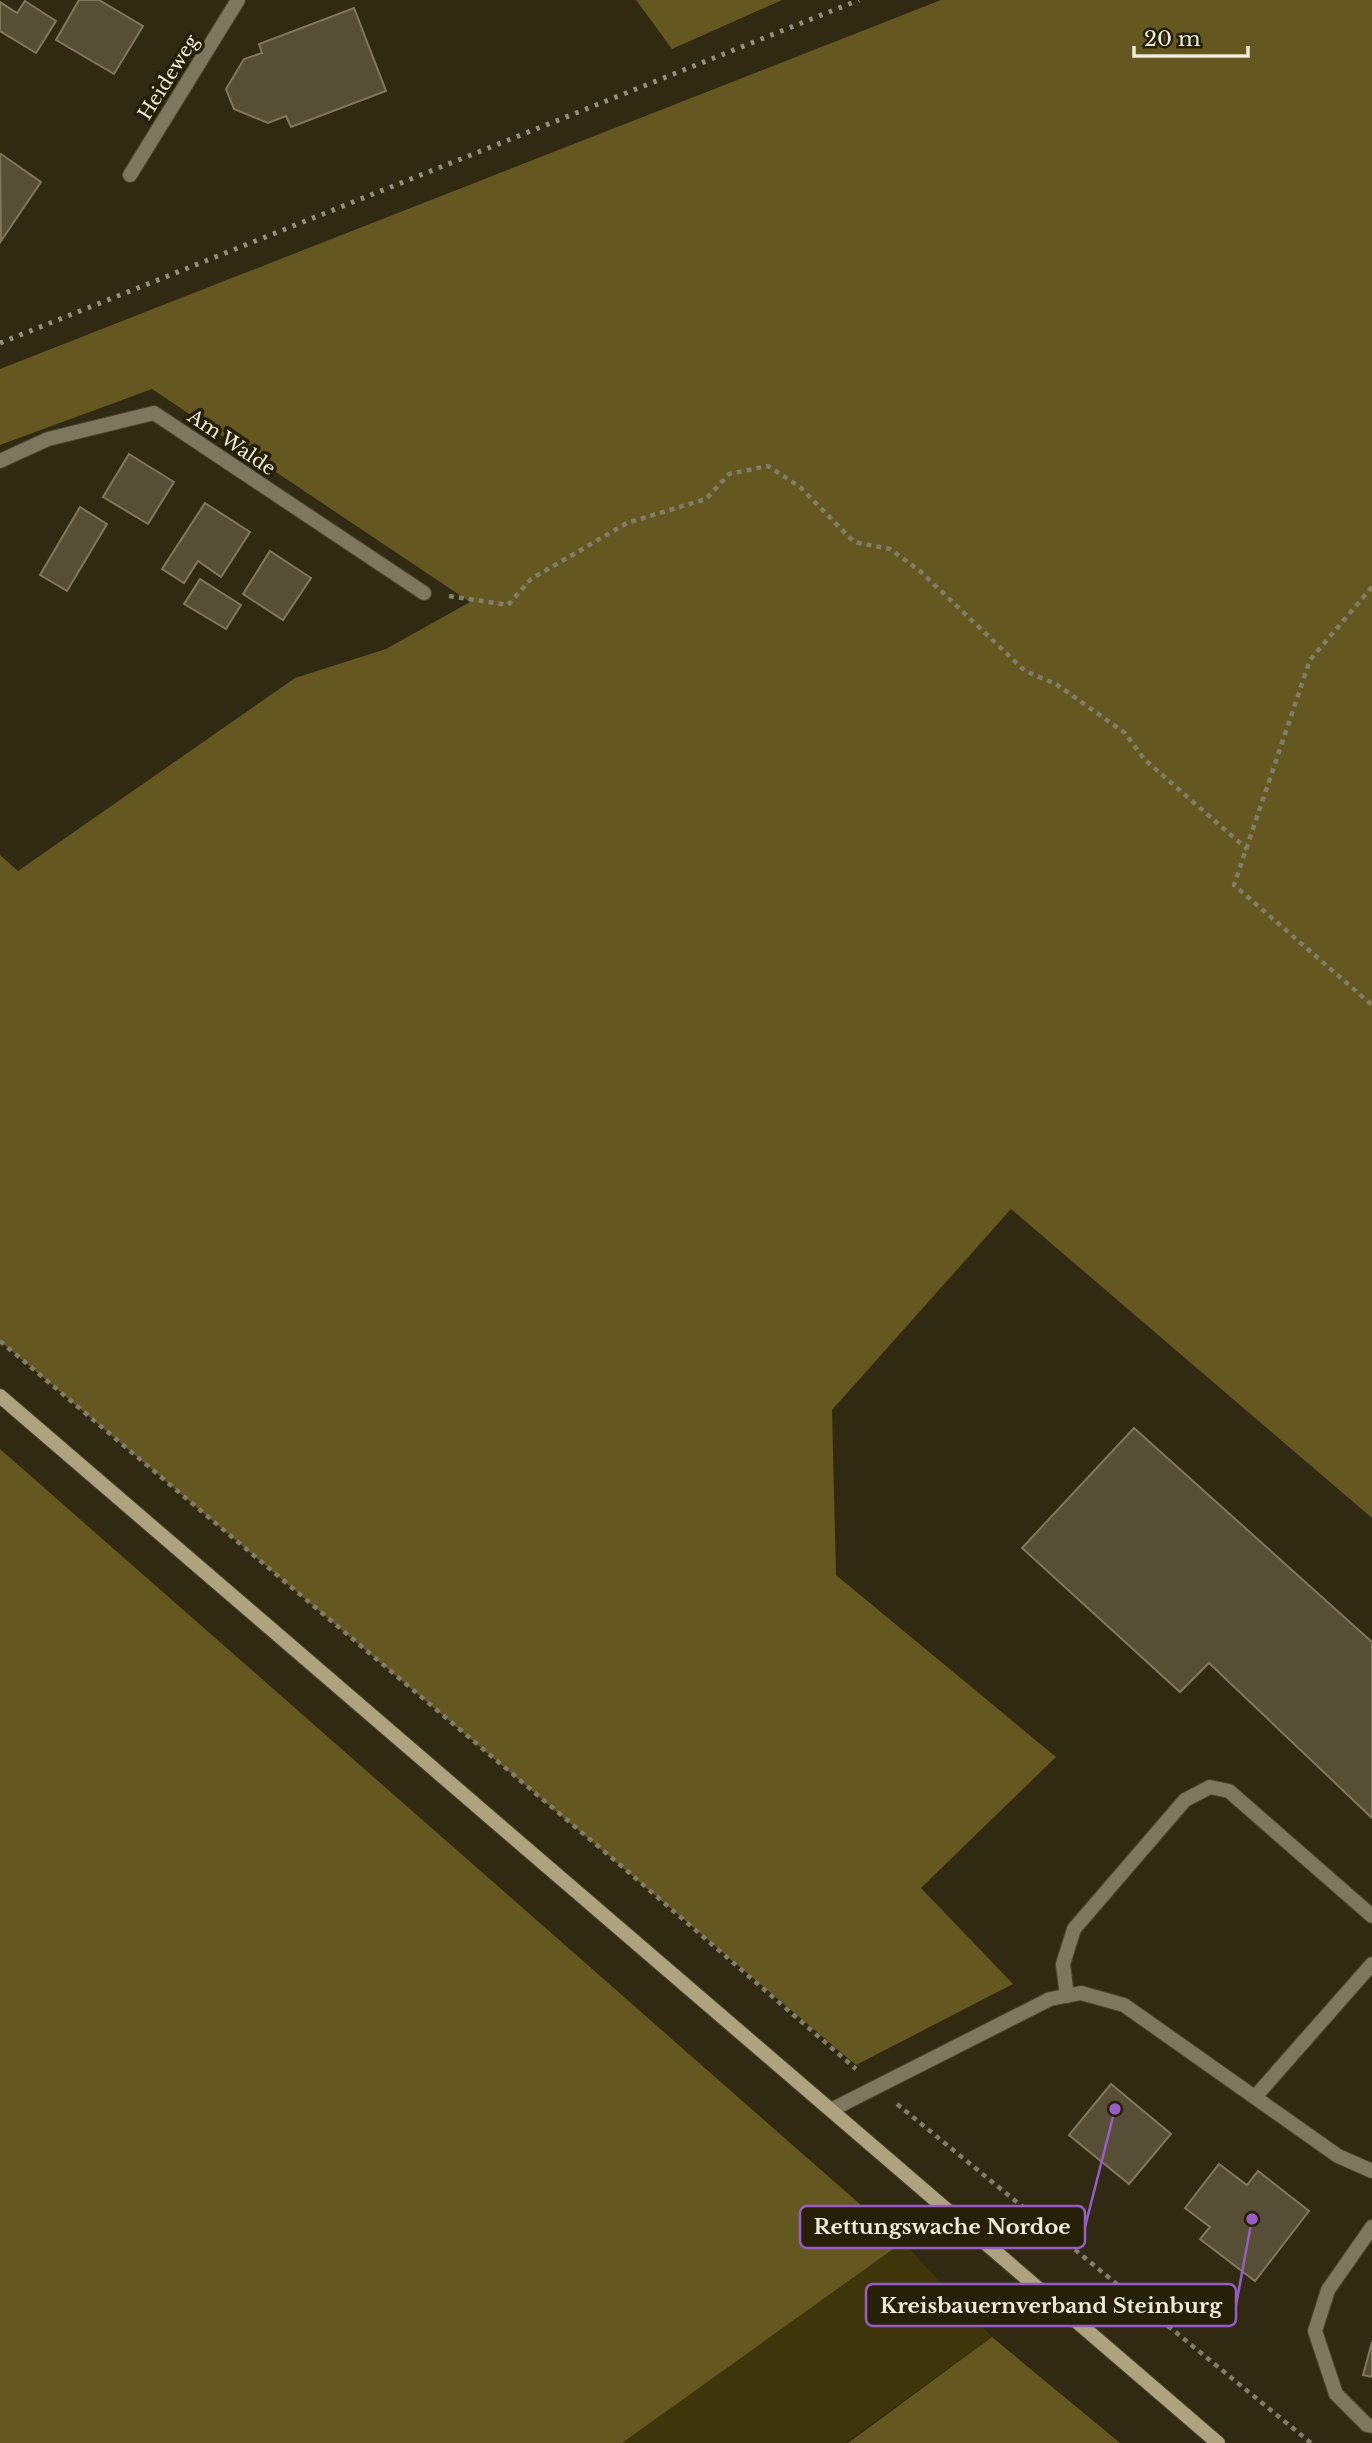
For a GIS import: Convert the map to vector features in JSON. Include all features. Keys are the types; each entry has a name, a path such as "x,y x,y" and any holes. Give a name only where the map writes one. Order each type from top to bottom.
{"main road":[{"path":"0,1396 1217,2443"}],"street":[{"name":"Heideweg","path":"130,175 238,0"},
{"name":"Am Walde","path":"0,461 48,439 154,413 424,593"},
{"path":"1067,1996 1063,1964 1074,1929 1185,1800 1210,1787 1229,1791 1372,1916"},
{"path":"1255,2097 1372,1964"},
{"path":"831,2110 1049,1999 1081,1993 1124,2005 1338,2156 1372,2171"},
{"path":"1372,2227 1328,2290 1315,2331 1336,2394 1367,2425 1372,2426"}],"path":[{"path":"424,593 508,605 531,579 627,523 706,499 729,474 768,466 800,488 854,542 890,549 920,571 1025,671 1056,684 1125,733 1144,759 1247,849"},
{"path":"1372,587 1310,660 1234,885 1372,1005"},
{"path":"0,1341 618,1863 876,2087 1311,2443"}],"shaded area":[{"path":"636,0 782,0 672,49"},
{"path":"941,0 1372,0 1372,1518 1011,1209 832,1410 836,1575 1056,1757 921,1888 1013,1984 856,2065 0,1341 0,855 18,871 295,678 386,649 470,602 152,389 0,445 0,369"},
{"path":"0,1449 903,2242 622,2443 0,2443"},
{"path":"903,2242 992,2337 845,2443 622,2443"},
{"path":"992,2337 1120,2443 848,2443"}],"building":[{"path":"79,0 99,0 143,26 114,74 56,40"},
{"path":"25,1 56,21 36,53 0,31 0,2 17,13"},
{"path":"354,8 386,91 291,127 286,116 268,123 234,109 226,89 244,59 262,53 259,44"},
{"path":"0,155 41,182 1,241"},
{"path":"129,454 174,482 148,524 103,497"},
{"path":"205,503 250,532 221,577 198,561 184,583 162,569"},
{"path":"80,507 107,524 67,591 40,575"},
{"path":"270,551 311,578 283,620 243,594"},
{"path":"200,579 241,605 226,629 184,604"},
{"path":"1134,1428 1372,1642 1372,1818 1209,1663 1180,1692 1022,1548"},
{"path":"1111,2084 1171,2134 1129,2184 1069,2135"},
{"path":"1219,2164 1247,2185 1258,2171 1309,2211 1255,2281 1200,2239 1210,2227 1185,2208"},
{"path":"1372,2342 1372,2377 1363,2375"}],"railway":[{"path":"0,343 859,0"}],"place":[{"name":"Rettungswache Nordoe","path":"1115,2109"},
{"name":"Kreisbauernverband Steinburg","path":"1252,2219"}]}
